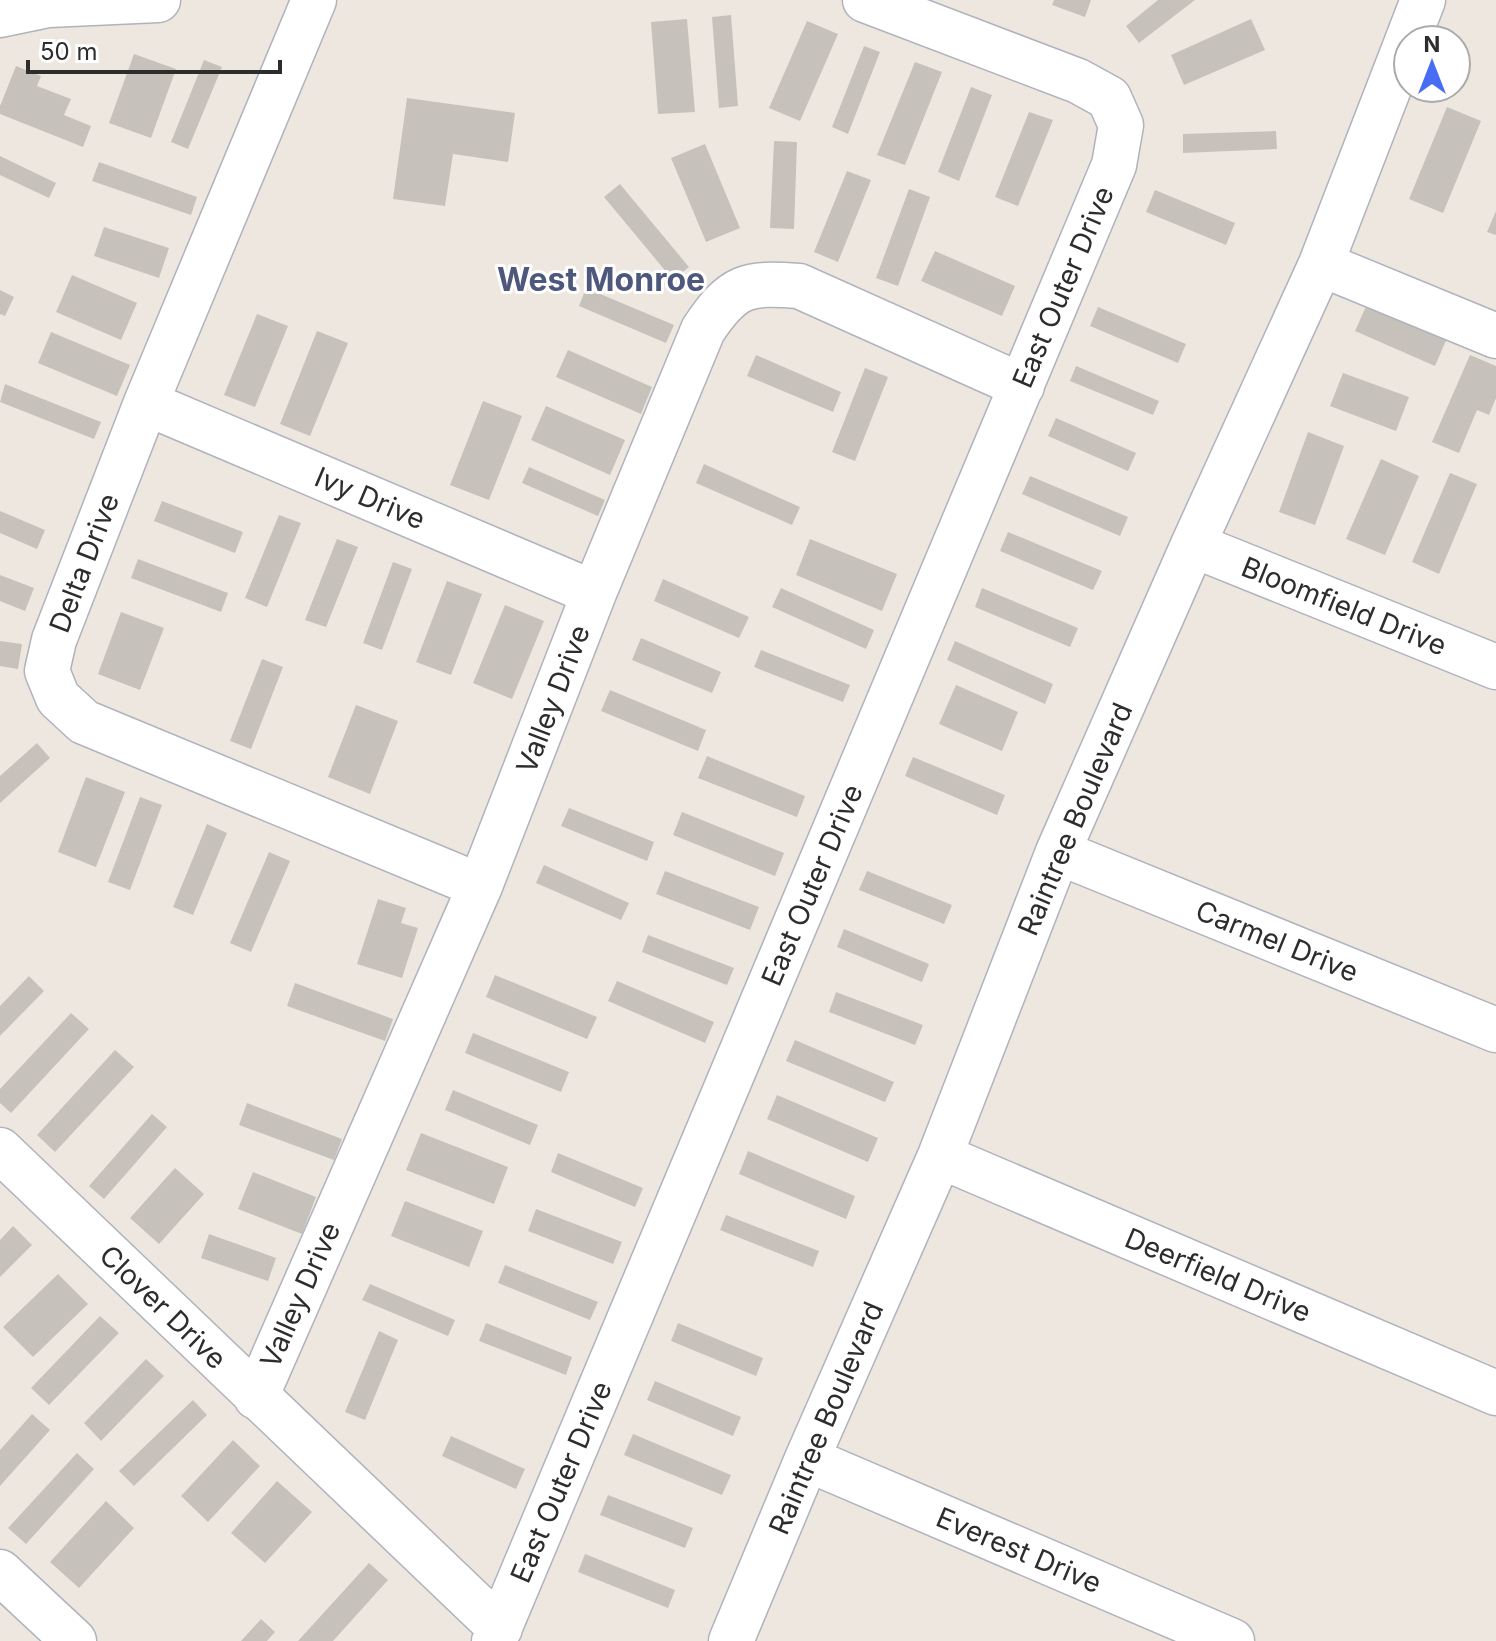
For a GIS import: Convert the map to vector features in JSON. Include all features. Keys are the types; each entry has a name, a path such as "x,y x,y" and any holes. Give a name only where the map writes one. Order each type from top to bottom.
{"street":[{"path":"1,15 48,5 158,0"},
{"name":"Delta Drive","path":"314,0 146,403 54,640 47,671 58,698 84,722 480,886"},
{"name":"East Outer Drive","path":"497,1635 1114,165 1121,125 1109,98 1078,81 865,0"},
{"name":"Raintree Boulevard","path":"731,1641 940,1156 1058,852 1321,264 1423,0"},
{"path":"1321,264 1496,336"},
{"name":"Valley Drive","path":"256,1397 480,886 594,593 703,330 721,304 743,288 772,284 799,286 1022,386"},
{"name":"Ivy Drive","path":"146,403 594,593"},
{"name":"Bloomfield Drive","path":"1193,545 1496,667"},
{"name":"Carmel Drive","path":"1058,852 1496,1030"},
{"name":"Clover Drive","path":"0,1150 497,1635"},
{"name":"Deerfield Drive","path":"940,1156 1496,1393"},
{"name":"Everest Drive","path":"807,1459 1232,1641"},
{"path":"0,1572 74,1641"}],"building":[{"path":"1054,0 1091,0 1085,17 1052,5"},
{"path":"1158,0 1195,0 1139,43 1126,26"},
{"path":"731,15 738,106 719,108 712,17"},
{"path":"687,19 695,112 658,114 651,22"},
{"path":"1251,19 1265,50 1184,85 1171,55"},
{"path":"807,21 838,34 800,121 769,108"},
{"path":"864,46 880,52 848,134 832,127"},
{"path":"134,54 176,69 151,138 109,123"},
{"path":"204,60 222,67 188,149 171,142"},
{"path":"915,62 942,72 905,165 877,155"},
{"path":"16,66 41,76 37,86 71,99 64,115 91,126 83,147 0,114 0,106"},
{"path":"971,87 992,95 959,181 938,172"},
{"path":"407,98 515,113 508,162 453,154 445,206 393,199"},
{"path":"1447,107 1481,121 1443,213 1409,199"},
{"path":"1029,112 1053,120 1018,206 995,197"},
{"path":"1276,131 1277,149 1183,153 1183,134"},
{"path":"774,141 797,142 794,229 770,228"},
{"path":"705,144 740,228 706,242 671,158"},
{"path":"0,156 56,183 49,198 0,175"},
{"path":"99,162 197,197 191,215 92,181"},
{"path":"847,171 871,180 838,262 814,252"},
{"path":"620,184 689,267 673,280 604,197"},
{"path":"909,189 930,197 898,286 876,278"},
{"path":"1155,190 1235,223 1226,245 1146,212"},
{"path":"1496,211 1496,235 1487,232"},
{"path":"104,227 169,248 159,278 94,256"},
{"path":"935,251 1015,286 1002,316 921,281"},
{"path":"72,275 137,303 121,340 56,312"},
{"path":"586,288 674,325 666,343 579,306"},
{"path":"0,290 14,297 5,316 0,314"},
{"path":"1371,295 1451,329 1435,366 1355,331"},
{"path":"1098,307 1186,344 1178,363 1090,326"},
{"path":"257,314 288,326 255,407 224,395"},
{"path":"317,331 348,343 310,436 280,424"},
{"path":"51,332 130,365 117,396 38,363"},
{"path":"568,350 652,387 641,414 556,377"},
{"path":"756,355 841,392 833,412 747,376"},
{"path":"1470,355 1496,366 1496,398 1489,415 1477,410 1459,453 1432,442"},
{"path":"1076,366 1159,401 1153,415 1070,381"},
{"path":"865,368 888,377 855,461 832,452"},
{"path":"1343,373 1409,397 1396,431 1330,406"},
{"path":"5,384 101,422 94,439 0,402"},
{"path":"483,401 522,416 489,500 450,485"},
{"path":"546,406 625,440 610,475 531,440"},
{"path":"1056,418 1136,453 1128,471 1048,436"},
{"path":"1308,432 1344,446 1315,525 1279,512"},
{"path":"1381,459 1419,476 1385,555 1346,539"},
{"path":"704,464 800,507 792,525 696,483"},
{"path":"529,467 605,500 598,516 522,483"},
{"path":"1450,473 1477,484 1439,574 1412,562"},
{"path":"1030,476 1128,517 1120,536 1022,494"},
{"path":"162,501 243,532 235,553 154,521"},
{"path":"0,511 45,530 37,549 0,533"},
{"path":"279,515 301,523 267,607 245,598"},
{"path":"1008,532 1102,571 1093,590 1000,551"},
{"path":"337,539 358,547 326,627 305,620"},
{"path":"810,539 897,574 882,611 796,575"},
{"path":"138,559 228,593 221,612 131,578"},
{"path":"393,562 412,569 382,650 363,643"},
{"path":"0,575 34,588 25,611 0,601"},
{"path":"663,579 749,617 739,638 654,601"},
{"path":"447,581 482,594 451,675 416,662"},
{"path":"781,588 874,630 866,649 772,607"},
{"path":"982,588 1078,628 1070,647 975,607"},
{"path":"505,605 544,621 512,699 473,683"},
{"path":"121,612 164,628 140,690 98,674"},
{"path":"641,638 721,672 712,693 632,660"},
{"path":"0,641 22,644 18,669 0,666"},
{"path":"955,641 1053,684 1045,704 947,660"},
{"path":"761,650 850,685 843,702 754,667"},
{"path":"262,659 283,667 251,749 230,741"},
{"path":"956,685 1018,712 1002,751 939,724"},
{"path":"610,690 706,730 698,751 601,711"},
{"path":"356,705 398,721 370,794 328,777"},
{"path":"37,743 50,758 0,803 0,776"},
{"path":"707,756 805,796 797,817 698,778"},
{"path":"913,757 1005,795 997,815 905,776"},
{"path":"86,777 125,792 96,867 58,852"},
{"path":"140,797 162,805 130,890 108,882"},
{"path":"569,808 654,842 647,861 561,826"},
{"path":"682,812 784,853 775,876 673,835"},
{"path":"207,824 227,833 193,915 173,907"},
{"path":"269,852 290,861 251,952 230,943"},
{"path":"544,865 629,903 621,920 536,883"},
{"path":"665,871 759,907 750,930 656,894"},
{"path":"867,871 952,905 944,924 859,890"},
{"path":"378,899 406,908 401,923 418,928 402,978 357,964"},
{"path":"844,929 929,964 922,982 837,947"},
{"path":"648,935 734,968 727,985 642,952"},
{"path":"495,975 597,1017 587,1039 486,997"},
{"path":"29,976 44,991 0,1036 0,1006"},
{"path":"617,981 714,1022 705,1043 608,1001"},
{"path":"295,983 393,1019 385,1041 287,1006"},
{"path":"836,992 923,1025 915,1045 829,1012"},
{"path":"71,1013 89,1029 11,1113 0,1103 0,1089"},
{"path":"473,1033 569,1072 561,1092 465,1053"},
{"path":"795,1040 894,1082 885,1102 786,1061"},
{"path":"115,1050 134,1067 55,1152 37,1135"},
{"path":"453,1090 538,1125 530,1145 445,1110"},
{"path":"777,1095 878,1138 868,1162 767,1119"},
{"path":"247,1103 342,1139 334,1160 239,1125"},
{"path":"152,1114 167,1127 104,1199 89,1186"},
{"path":"421,1133 508,1167 494,1204 406,1170"},
{"path":"748,1151 855,1196 846,1219 739,1174"},
{"path":"558,1153 643,1188 635,1207 551,1172"},
{"path":"175,1168 204,1194 159,1244 130,1218"},
{"path":"253,1172 316,1197 302,1234 238,1209"},
{"path":"405,1201 483,1231 469,1267 391,1236"},
{"path":"536,1209 622,1242 613,1264 528,1231"},
{"path":"726,1215 819,1251 813,1267 720,1230"},
{"path":"13,1226 32,1245 0,1277 0,1240"},
{"path":"209,1234 276,1258 268,1281 201,1258"},
{"path":"505,1265 598,1302 590,1320 498,1283"},
{"path":"58,1274 88,1304 33,1357 3,1327"},
{"path":"370,1284 455,1320 448,1336 362,1300"},
{"path":"100,1316 119,1333 49,1405 31,1388"},
{"path":"486,1323 572,1357 566,1375 479,1341"},
{"path":"678,1323 763,1358 756,1376 671,1341"},
{"path":"379,1331 398,1340 365,1420 345,1412"},
{"path":"146,1359 164,1376 101,1441 84,1423"},
{"path":"655,1381 741,1417 733,1436 647,1400"},
{"path":"193,1400 207,1415 134,1486 119,1471"},
{"path":"32,1414 50,1430 0,1486 0,1450"},
{"path":"633,1434 731,1475 722,1495 624,1455"},
{"path":"451,1436 525,1469 516,1489 442,1456"},
{"path":"233,1440 260,1466 208,1522 181,1496"},
{"path":"77,1453 94,1469 26,1544 8,1528"},
{"path":"277,1481 312,1512 265,1563 231,1533"},
{"path":"608,1495 693,1528 685,1548 600,1515"},
{"path":"106,1501 134,1528 79,1588 50,1562"},
{"path":"585,1554 675,1590 668,1608 578,1572"},
{"path":"369,1563 388,1580 333,1641 298,1641"},
{"path":"261,1619 275,1632 267,1641 241,1641"}],"district":[{"name":"West Monroe","path":"601,280"}]}
